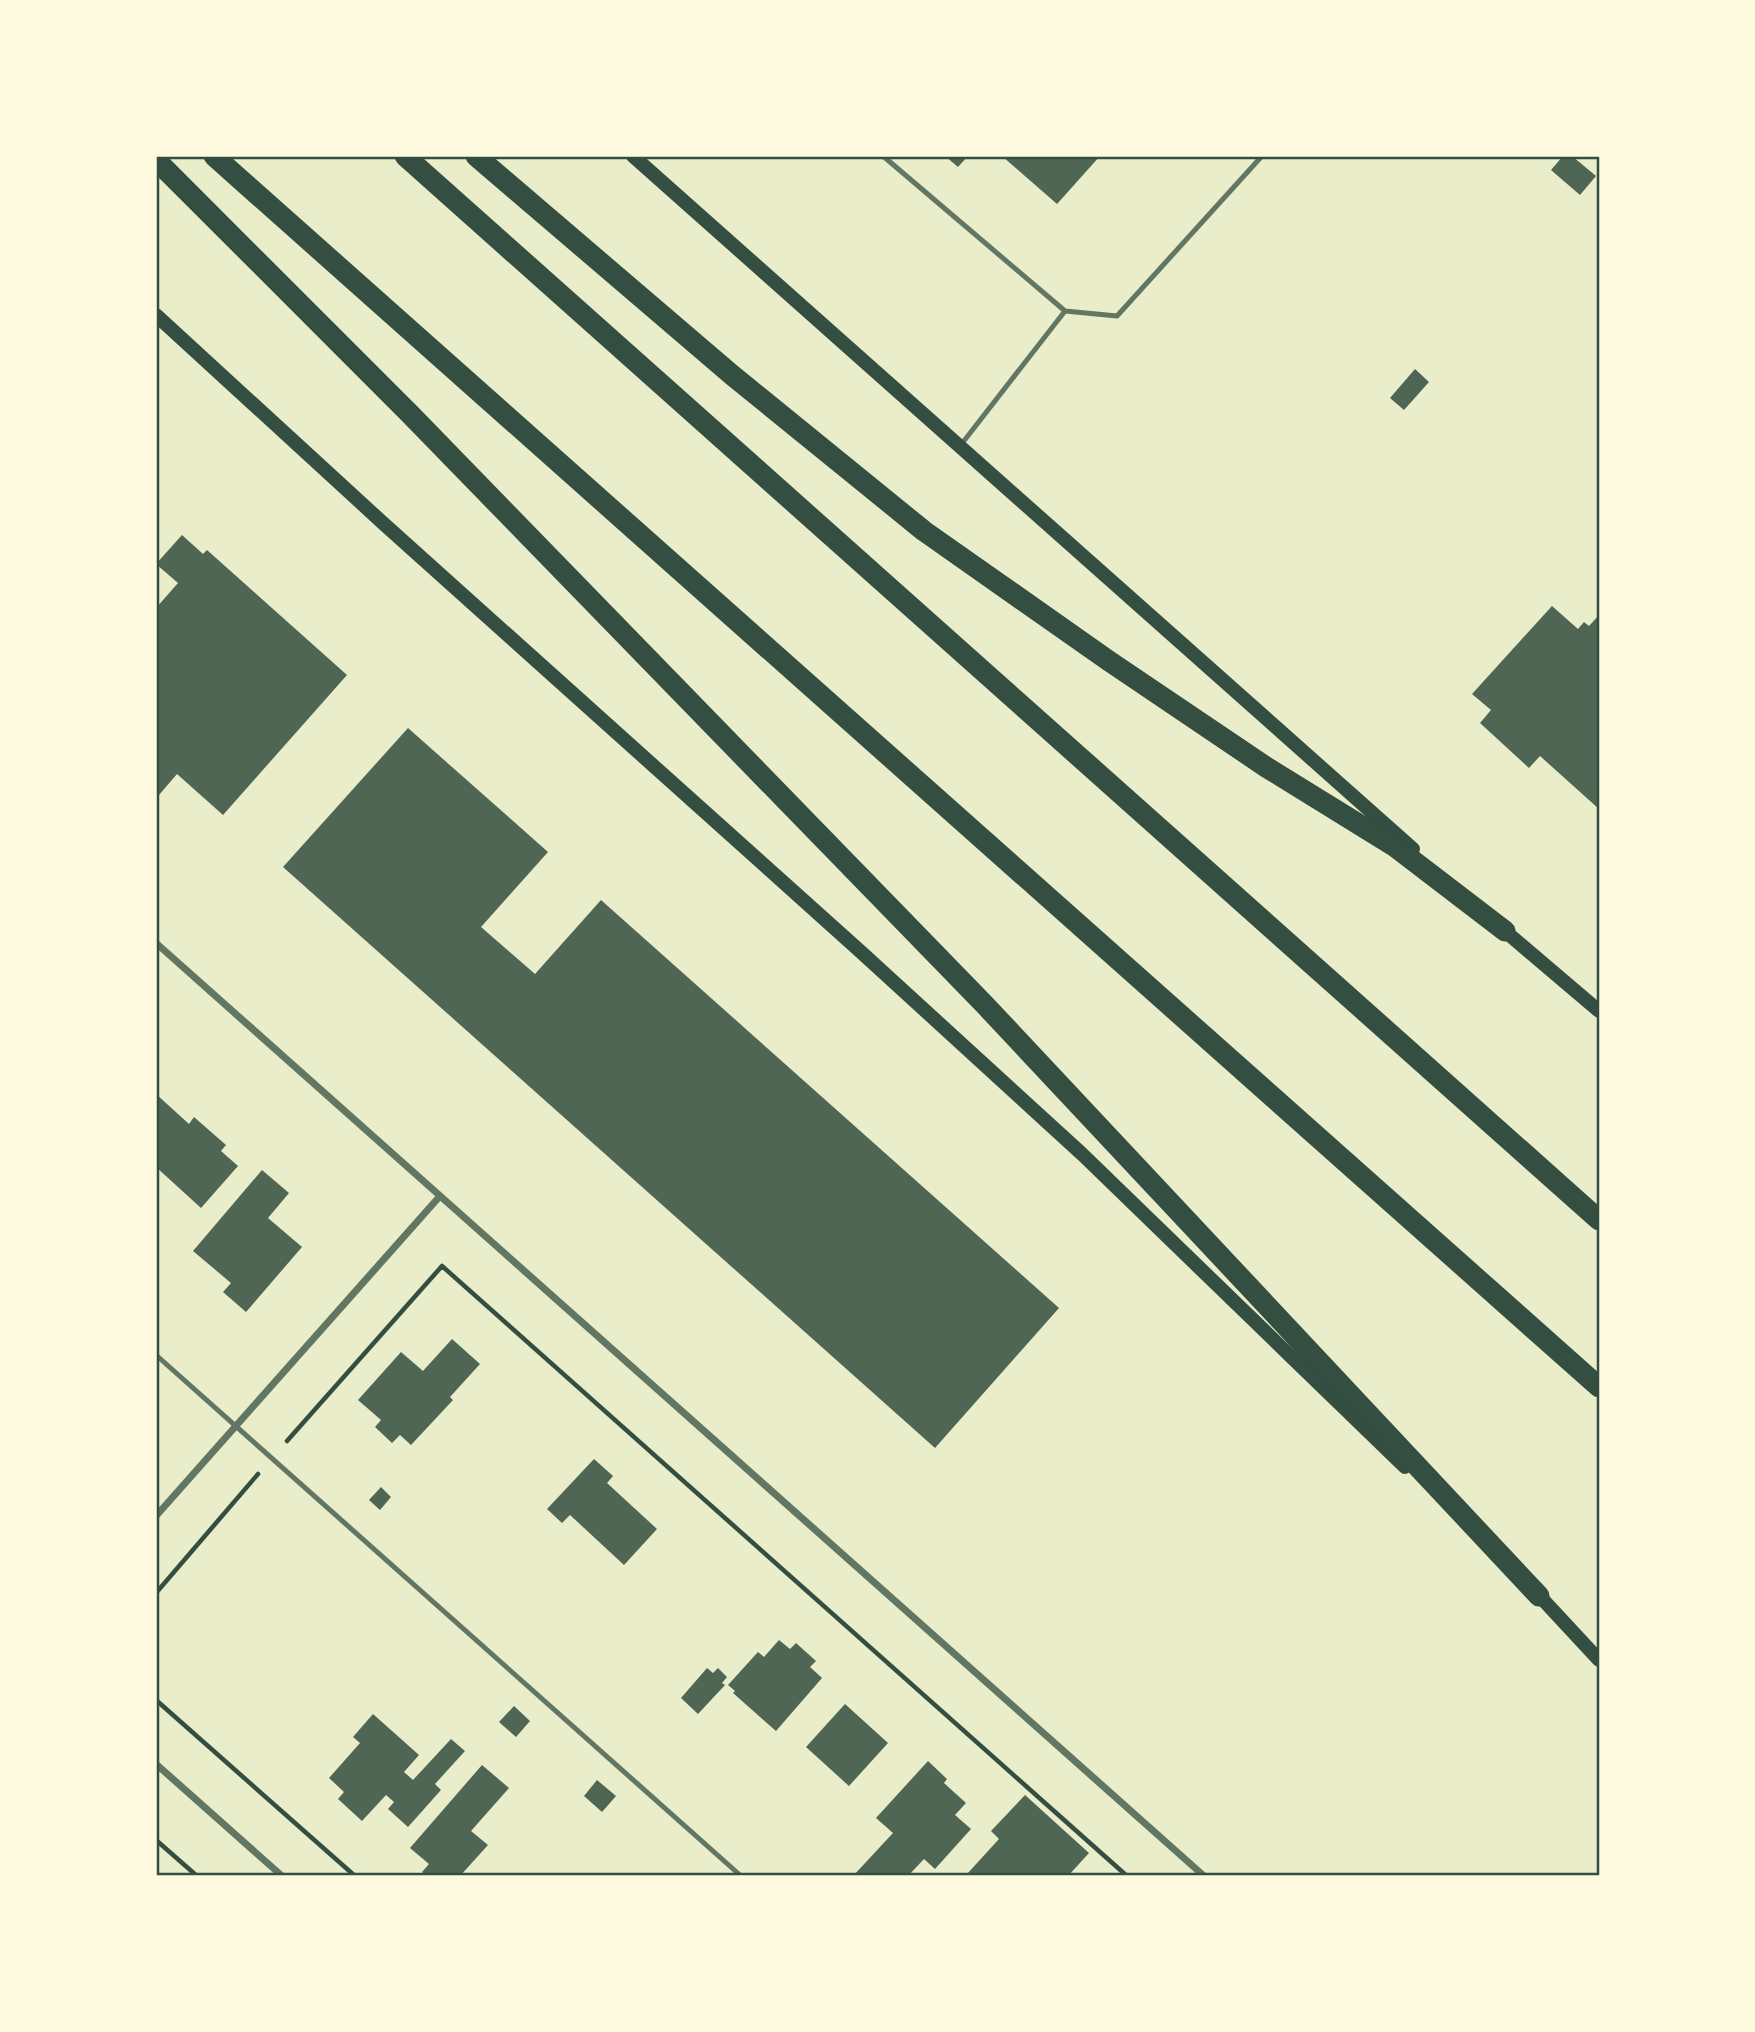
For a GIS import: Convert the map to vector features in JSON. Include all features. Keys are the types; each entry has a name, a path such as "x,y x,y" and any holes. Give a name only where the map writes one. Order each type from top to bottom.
{"highway":[{"path":"214,156 1599,1387"},
{"path":"405,156 1599,1220"},
{"path":"476,156 732,375 924,531 1266,767 1394,846 1504,931"},
{"path":"156,160 410,414 985,1005 1539,1596"}],"main road":[{"path":"633,156 1504,931 1599,1011"},
{"path":"156,315 394,534 862,952 1082,1154 1539,1596 1599,1661"}],"street":[{"path":"156,943 1204,1876"},
{"path":"156,1516 440,1196"},
{"path":"156,1764 282,1876"}],"lane":[{"path":"883,156 1065,311 1117,316 1262,156"},
{"path":"960,446 1065,311"},
{"path":"156,1355 741,1876"}],"path":[{"path":"156,1592 442,1266 1127,1876"},
{"path":"156,1700 355,1876"},
{"path":"156,1840 197,1876"}],"building":[{"path":"945,156 968,156 958,167"},
{"path":"1002,156 1100,156 1057,204"},
{"path":"1563,156 1572,156 1596,176 1580,195 1551,170"},
{"path":"1415,369 1429,382 1404,410 1390,398"},
{"path":"182,535 203,554 207,550 347,675 223,815 177,774 159,795 156,792 156,608 178,583 156,564"},
{"path":"1552,606 1578,629 1584,622 1589,626 1599,615 1599,809 1540,756 1529,768 1480,723 1491,710 1472,694"},
{"path":"408,728 548,852 481,927 535,974 601,900 1059,1308 935,1448 283,867"},
{"path":"156,1094 189,1124 194,1117 226,1145 221,1151 238,1166 201,1208 156,1167"},
{"path":"262,1170 289,1193 268,1218 302,1247 246,1312 223,1292 231,1283 193,1251"},
{"path":"452,1339 480,1364 450,1397 453,1400 411,1445 400,1435 392,1443 375,1427 381,1420 358,1400 401,1352 423,1371"},
{"path":"594,1459 613,1476 607,1483 657,1529 624,1565 570,1515 562,1523 547,1509"},
{"path":"381,1487 391,1497 380,1510 369,1500"},
{"path":"779,1640 790,1649 796,1643 816,1661 810,1667 822,1678 776,1731 733,1693 735,1691 728,1685 758,1652 764,1657"},
{"path":"707,1668 713,1673 718,1668 727,1677 722,1683 725,1685 698,1714 681,1698"},
{"path":"845,1704 888,1743 849,1786 806,1747"},
{"path":"514,1706 530,1721 516,1737 499,1722"},
{"path":"373,1714 419,1755 404,1772 413,1780 451,1739 465,1751 435,1784 441,1790 408,1827 388,1809 394,1802 386,1795 362,1821 338,1799 344,1792 329,1778 360,1743 353,1737"},
{"path":"928,1761 947,1779 944,1783 966,1803 955,1815 971,1829 935,1869 924,1859 908,1876 853,1876 893,1833 876,1818"},
{"path":"482,1765 509,1788 471,1831 488,1845 460,1876 427,1876 422,1872 429,1864 410,1848"},
{"path":"597,1780 616,1796 602,1812 584,1796"},
{"path":"1025,1795 1089,1853 1068,1876 967,1874 999,1839 991,1831"}]}
